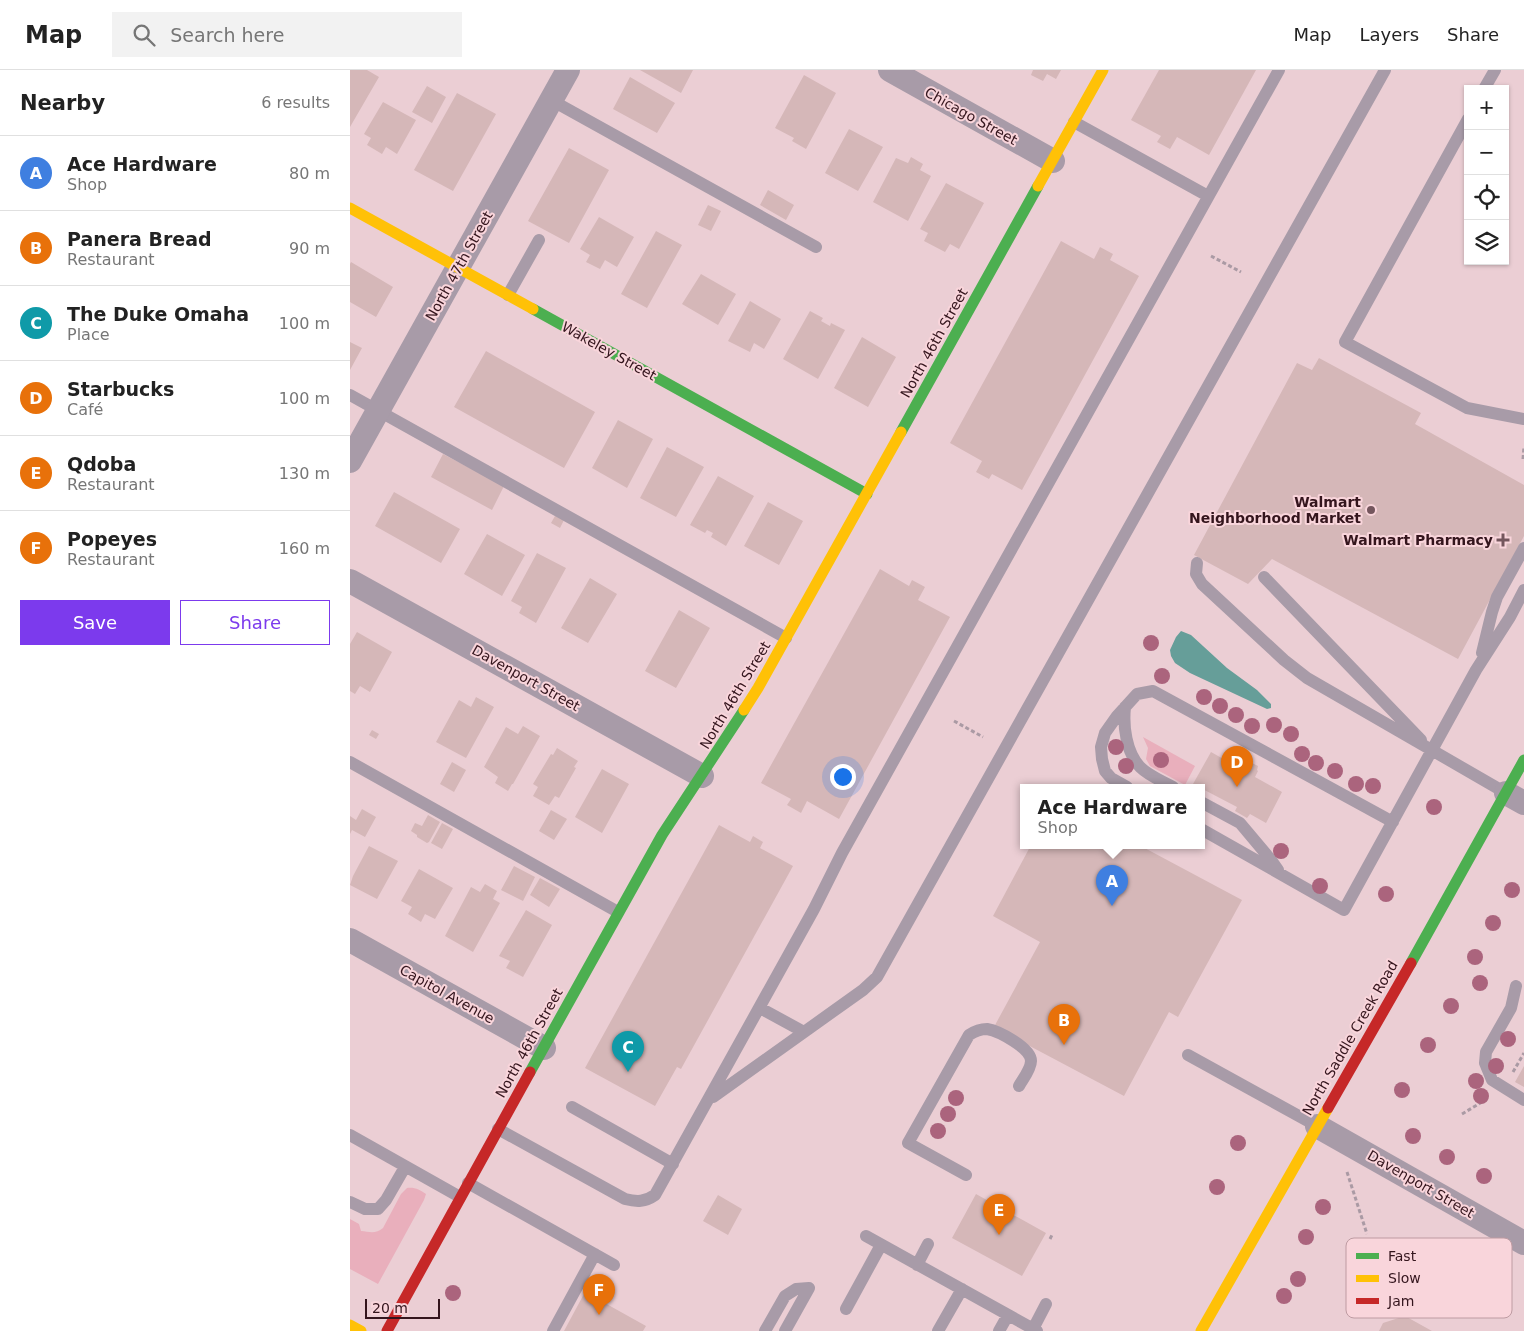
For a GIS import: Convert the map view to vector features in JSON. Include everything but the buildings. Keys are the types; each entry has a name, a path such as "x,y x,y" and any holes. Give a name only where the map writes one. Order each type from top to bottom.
{"main road":[{"name":"North 46th Street","path":"387,1331 618,912 674,815 737,724 1103,70"},
{"name":"Wakeley Street","path":"350,208 867,494"},
{"name":"North Saddle Creek Road","path":"1201,1331 1385,1010 1515,798 1524,760"},
{"path":"350,1325 361,1331"}],"street":[{"name":"North 47th Street","path":"350,461 568,70"},
{"name":"Chicago Street","path":"890,70 1053,161"},
{"name":"Davenport Street","path":"350,581 702,776"},
{"name":"Capitol Avenue","path":"350,940 544,1048"},
{"name":"Davenport Street","path":"1317,1126 1524,1243"}],"lane":[{"path":"498,1129 617,1195 633,1201 641,1201 649,1200 655,1194 760,1008 847,845 1279,70"},
{"path":"708,1100 863,990 877,977 1385,70"},
{"path":"1486,85 1495,70"},
{"path":"551,100 816,247"},
{"path":"1074,122 1208,196"},
{"path":"1464,126 1345,342 1468,408 1524,419"},
{"path":"508,296 538,240"},
{"path":"350,395 786,638"},
{"path":"1480,663 1493,606 1524,548"},
{"path":"1197,563 1196,574 1202,584 1298,671 1326,690 1515,798"},
{"path":"1264,576 1432,751"},
{"path":"1205,831 1344,910 1480,663 1510,617 1524,590"},
{"path":"1122,784 1111,778 1105,771 1102,747 1105,733 1137,694 1153,691 1393,822"},
{"path":"1125,707 1123,720 1126,737 1138,765 1168,784"},
{"path":"350,762 618,912"},
{"path":"1205,804 1240,823 1271,860 1280,874"},
{"path":"1516,986 1511,1008 1486,1052 1485,1063 1492,1080 1524,1100"},
{"path":"760,1008 804,1032"},
{"path":"966,1175 908,1143 969,1035 977,1030 986,1029 994,1031 1025,1049 1030,1055 1031,1062 1019,1086"},
{"path":"1188,1055 1317,1126"},
{"path":"572,1107 673,1164"},
{"path":"350,1135 460,1197"},
{"path":"350,1202 369,1210 380,1207 389,1196 405,1167"},
{"path":"468,1183 614,1264"},
{"path":"866,1236 1035,1330 1046,1304"},
{"path":"917,1265 928,1244"},
{"path":"846,1309 881,1245"},
{"path":"553,1331 595,1254"},
{"path":"765,1331 785,1296 796,1289 809,1288 785,1331"},
{"path":"938,1331 962,1289"},
{"path":"999,1331 1008,1315"}],"path":[{"path":"1212,256 1241,272"},
{"path":"1523,459 1524,446"},
{"path":"954,721 983,737"},
{"path":"1462,1114 1489,1098"},
{"path":"1347,1172 1367,1234"}],"shaded area":[{"path":"1143,737 1195,766 1186,784 1150,766 1146,759 1148,748"},
{"path":"407,1188 417,1189 426,1194 378,1284 350,1269 350,1219 359,1224 361,1231 373,1232 380,1230 383,1228 401,1194"}],"water":[{"path":"1181,631 1191,635 1227,668 1257,690 1271,704 1271,708 1267,709 1190,673 1175,663 1170,650"}],"traffic: fast":[{"path":"901,432 1038,186"},
{"path":"533,309 867,494"},
{"path":"530,1072 662,835 744,710"},
{"path":"1411,963 1524,760"}],"traffic: slow":[{"path":"1038,186 1103,70"},
{"path":"350,208 533,309"},
{"path":"744,710 901,432"},
{"path":"1201,1331 1328,1108"},
{"path":"350,1325 361,1331"}],"traffic: jam":[{"path":"1328,1108 1411,963"},
{"path":"387,1331 530,1072"}],"place":[{"name":"Walmart Neighborhood Market","path":"1371,510"},
{"name":"Walmart Pharmacy","path":"1503,540"},
{"name":"Starbucks","path":"1237,787"},
{"name":"Ace Hardware","path":"1112,906"},
{"name":"Panera Bread","path":"1064,1045"},
{"name":"The Duke Omaha","path":"628,1072"},
{"name":"Qdoba","path":"999,1235"},
{"name":"Popeyes","path":"599,1315"}]}
